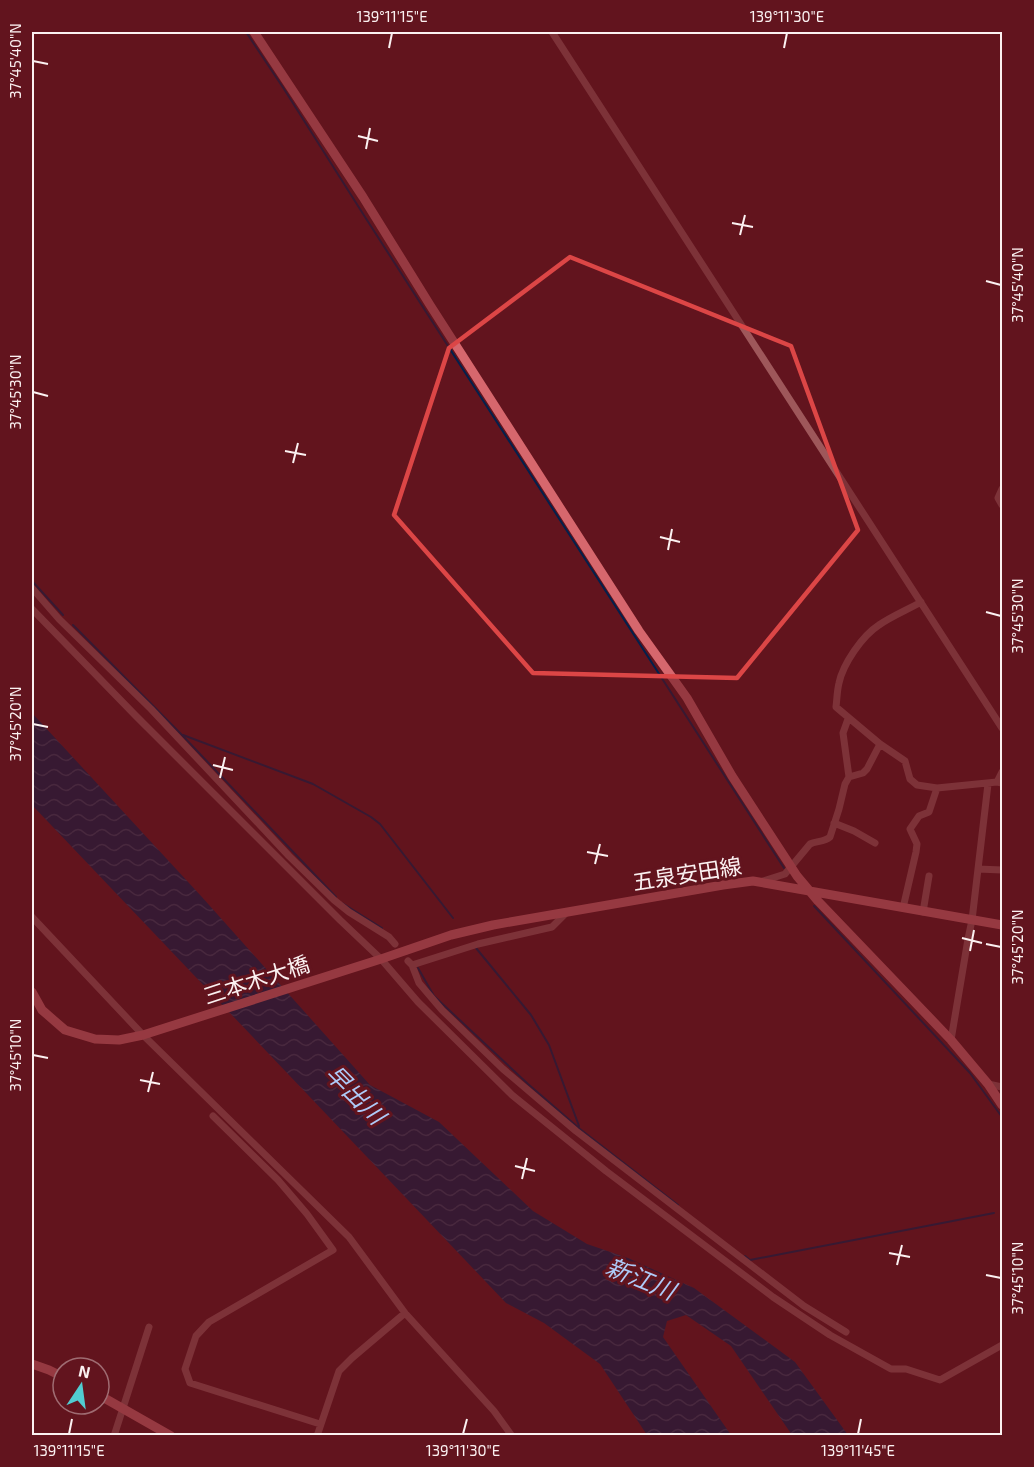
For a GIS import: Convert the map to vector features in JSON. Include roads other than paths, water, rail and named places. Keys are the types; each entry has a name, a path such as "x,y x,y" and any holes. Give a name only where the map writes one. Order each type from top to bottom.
{"street":[{"path":"254,32 363,197 639,631 687,698 732,776 791,867 809,891 951,1040 1002,1104"},
{"path":"552,32 1002,728"},
{"path":"1002,489 998,498 1002,505"},
{"path":"32,588 59,619 151,709 289,856 334,900 389,937 395,944"},
{"path":"921,602 878,626 864,639 848,660 838,684 836,707 904,761 910,779 917,785 937,788 987,784 1000,782 1002,772"},
{"path":"32,609 512,1095 623,1185 773,1297 830,1335 891,1369 906,1369 940,1380 1002,1345"},
{"path":"758,882 785,874 810,844 830,837 849,777 843,733 849,719"},
{"path":"849,777 863,773 867,769 880,744"},
{"path":"951,1040 972,920 987,784"},
{"path":"903,908 917,844 910,830 919,816 929,812 937,788"},
{"path":"834,823 875,843"},
{"path":"978,869 1002,870"},
{"path":"923,912 929,876"},
{"name":"五泉安田線","path":"379,960 423,943 493,925 743,882 758,882 1002,925"},
{"path":"566,913 552,927 540,928 410,963 419,983 442,1010 503,1069 576,1131 804,1306 846,1332"},
{"path":"32,917 145,1035 349,1236 405,1313 494,1411 512,1436"},
{"name":"三本木大橋","path":"145,1035 379,960"},
{"path":"32,992 42,1010 65,1030 95,1039 111,1040 145,1035"},
{"path":"988,1084 1002,1087"},
{"path":"213,1116 278,1180 333,1250 209,1322 196,1336 185,1369 190,1383 320,1424"},
{"path":"317,1436 339,1371 351,1358 405,1313"},
{"path":"114,1436 149,1327"},
{"path":"32,1364 51,1372"},
{"path":"111,1402 171,1436"}],"water":[{"path":"32,713 201,896 370,1085 439,1122 533,1211 587,1244 628,1258 694,1288 795,1362 848,1435 792,1435 731,1346 686,1315 667,1321 663,1337 731,1435 647,1435 600,1364 544,1323 506,1303 32,805"}],"waterway":[{"path":"246,32 784,868"},
{"path":"32,581 63,615"},
{"path":"73,625 181,734 336,897"},
{"path":"183,735 313,784 371,817 380,824 453,918"},
{"path":"342,903 382,928"},
{"path":"814,906 970,1073 1002,1117"},
{"path":"476,948 531,1015 549,1045 579,1126"},
{"path":"418,968 434,996 528,1084 580,1129 678,1205"},
{"path":"745,1256 750,1260 994,1213"}],"water label":[{"name":"早出川","path":"356,1094"},
{"name":"新江川","path":"641,1278"}]}
